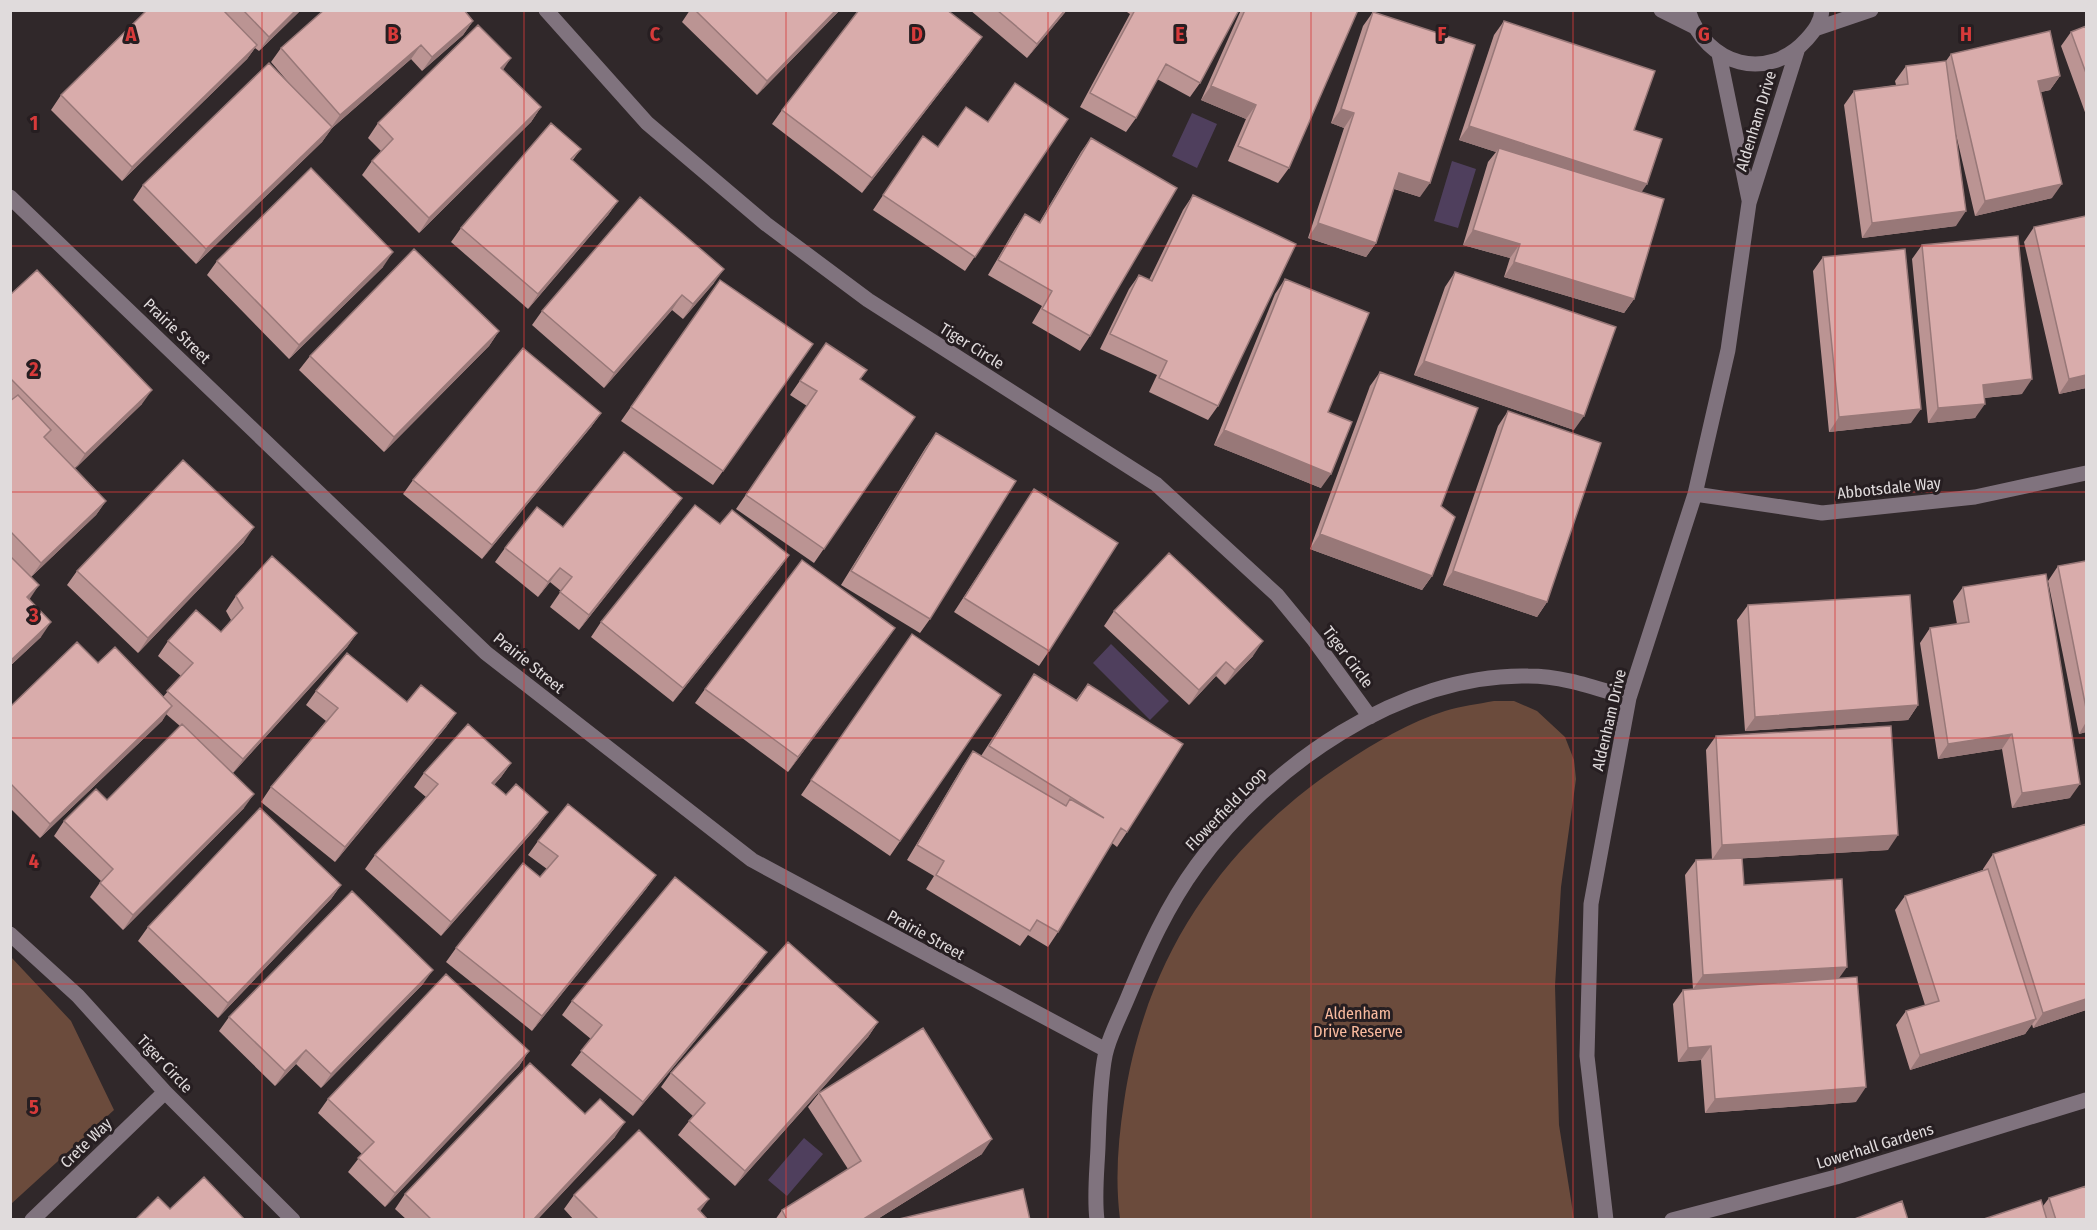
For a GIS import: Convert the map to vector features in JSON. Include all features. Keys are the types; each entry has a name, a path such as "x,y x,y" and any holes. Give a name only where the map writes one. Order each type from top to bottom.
{"street":[{"name":"Tiger Circle","path":"546,10 647,123 766,224 888,314 1156,484 1276,595 1314,640 1370,717"},
{"path":"1661,10 1693,26"},
{"path":"1688,10 1700,38 1719,54 1733,61 1757,64 1775,61 1797,51 1815,29 1822,10"},
{"path":"1815,29 1871,10"},
{"name":"Aldenham Drive","path":"1606,1220 1587,1056 1591,904 1629,698 1695,494 1728,350 1749,203 1797,51"},
{"name":"Aldenham Drive","path":"1719,54 1749,203"},
{"name":"Prairie Street","path":"10,197 486,653 752,860 1106,1050"},
{"name":"Abbotsdale Way","path":"1695,494 1822,513 1975,497 2086,473"},
{"name":"Flowerfield Loop","path":"1097,1220 1095,1204 1106,1050 1152,938 1197,864 1273,784 1306,755 1370,717 1426,694 1460,684 1505,677 1566,679 1629,698"},
{"name":"Tiger Circle","path":"10,934 78,996 165,1092 293,1220"},
{"name":"Crete Way","path":"32,1220 165,1092"},
{"name":"Lowerhall Gardens","path":"1672,1220 1836,1177 2086,1100"}],"green space":[{"name":"Aldenham Drive Reserve","path":"1494,701 1514,701 1537,711 1565,737 1574,760 1576,779 1561,887 1555,986 1559,1125 1574,1219 1120,1219 1117,1175 1119,1146 1124,1102 1135,1049 1150,999 1171,952 1197,908 1227,867 1262,829 1301,794 1344,763 1381,740 1419,721 1451,709"},
{"path":"10,956 71,1021 114,1110 11,1204"}],"shaded area":[{"path":"1192,113 1217,124 1197,168 1172,156"},
{"path":"1452,161 1476,169 1458,228 1434,221"},
{"path":"1111,644 1169,701 1150,720 1093,663"},
{"path":"804,1138 823,1154 787,1196 768,1180"}],"building":[{"path":"147,10 223,10 257,45 132,167 61,95"},
{"path":"243,10 296,10 269,37"},
{"path":"324,10 464,10 473,21 432,57 421,45 340,115 281,48"},
{"path":"695,10 836,10 767,81"},
{"path":"859,10 947,10 982,37 872,178 782,110"},
{"path":"997,10 1065,10 1037,44"},
{"path":"1135,10 1239,10 1200,83 1166,64 1136,118 1090,93"},
{"path":"1245,10 1358,10 1289,168 1238,146 1256,105 1211,86"},
{"path":"1373,12 1475,45 1430,183 1399,173 1376,243 1318,223 1354,113 1341,109"},
{"path":"1504,21 1655,71 1634,130 1662,139 1647,184 1469,126"},
{"path":"478,25 511,58 501,68 541,107 429,218 372,161 393,139 378,123"},
{"path":"2086,26 2086,73 2071,32"},
{"path":"2050,31 2060,76 2038,81 2062,184 1985,201 1951,54"},
{"path":"1946,61 1966,211 1872,223 1854,91 1908,84 1906,66"},
{"path":"269,63 332,127 206,249 143,185"},
{"path":"1015,83 1068,119 975,257 883,195 923,136 938,147 966,107 988,122"},
{"path":"551,123 581,149 571,159 618,201 538,294 461,228"},
{"path":"1091,138 1177,188 1090,336 1042,309 1052,291 998,260 1025,214 1040,223"},
{"path":"1499,148 1664,199 1634,299 1514,262 1520,244 1473,230"},
{"path":"311,168 393,252 299,345 217,261"},
{"path":"1193,195 1296,244 1218,406 1159,378 1167,361 1110,334 1139,275 1152,281"},
{"path":"640,197 724,269 693,304 682,295 614,373 542,311"},
{"path":"2086,216 2086,375 2069,379 2034,227"},
{"path":"2018,236 2032,379 1983,385 1985,404 1938,408 1922,245"},
{"path":"414,249 499,331 394,437 310,356"},
{"path":"1905,249 1921,409 1839,417 1823,257"},
{"path":"37,270 152,390 85,454 10,378 10,295"},
{"path":"1455,272 1616,327 1584,416 1424,361"},
{"path":"1285,279 1369,313 1328,412 1352,422 1331,474 1224,430"},
{"path":"720,280 813,344 723,471 631,407"},
{"path":"826,343 867,370 860,379 915,417 824,549 746,495 817,391 800,381"},
{"path":"523,348 601,413 492,545 413,480"},
{"path":"1380,372 1478,408 1441,506 1455,517 1432,576 1320,534"},
{"path":"18,395 51,430 44,437 106,501 41,563 10,531 10,401"},
{"path":"1508,411 1601,443 1547,602 1453,571"},
{"path":"936,433 1016,481 930,619 851,571"},
{"path":"624,452 682,498 589,615 560,592 572,577 560,568 548,582 505,548 537,507 563,527"},
{"path":"183,460 254,527 148,638 77,571"},
{"path":"1034,489 1118,543 1049,651 964,598"},
{"path":"695,505 720,524 732,510 789,555 683,688 601,622"},
{"path":"1169,553 1263,641 1235,670 1226,662 1199,690 1114,611"},
{"path":"10,556 39,585 27,597 51,622 10,661"},
{"path":"272,556 357,633 243,759 167,691 193,663 168,641 196,610 221,632 243,608 236,596"},
{"path":"802,560 895,628 798,757 705,689"},
{"path":"2086,561 2086,708 2058,566"},
{"path":"2046,574 2080,784 2022,793 2012,734 1948,744 1930,628 1969,622 1963,587"},
{"path":"1910,595 1918,705 1755,717 1748,605"},
{"path":"912,634 1001,695 900,841 811,780"},
{"path":"77,642 98,663 115,647 172,706 50,824 10,783 10,707"},
{"path":"347,653 407,702 421,685 456,713 345,847 271,787 338,708 316,691"},
{"path":"1034,674 1077,701 1088,684 1183,744 1127,832 1121,828 1058,932 1037,920 1030,931 936,875 944,861 917,845 973,751 1066,806 1070,799 1104,818 989,746"},
{"path":"182,724 254,794 133,915 100,883 113,869 64,821 96,789 107,800"},
{"path":"468,724 511,763 492,783 506,795 516,784 548,812 451,922 375,855 438,784 424,773"},
{"path":"1891,726 1898,835 1722,845 1716,736"},
{"path":"568,804 656,875 542,1016 456,948 523,863 540,877 558,856 538,841"},
{"path":"260,808 341,885 228,1003 148,927"},
{"path":"2086,824 2086,999 2043,1013 1993,854"},
{"path":"1742,858 1744,885 1842,879 1847,967 1703,975 1696,860"},
{"path":"1988,869 2036,1019 1920,1055 1906,1011 1939,1001 1905,896"},
{"path":"675,877 767,952 643,1102 581,1051 602,1025 572,1001"},
{"path":"352,891 433,970 331,1074 306,1050 285,1071 229,1017"},
{"path":"788,942 878,1022 745,1171 689,1121 705,1103 671,1073"},
{"path":"446,974 529,1051 395,1193 358,1158 374,1142 328,1099"},
{"path":"1857,977 1866,1087 1715,1099 1711,1046 1688,1048 1683,990"},
{"path":"923,1028 992,1139 862,1220 787,1220 782,1210 861,1161 819,1093"},
{"path":"530,1063 585,1114 600,1099 625,1122 533,1220 432,1220 405,1194"},
{"path":"639,1130 709,1199 698,1209 708,1220 595,1220 597,1218 574,1195"},
{"path":"204,1177 245,1220 135,1220 158,1197 170,1209"},
{"path":"2086,1186 2086,1220 2056,1220 2049,1198"},
{"path":"1023,1189 1030,1220 895,1220"},
{"path":"2041,1200 2047,1220 1981,1220"},
{"path":"1902,1201 1908,1220 1852,1220"}]}
